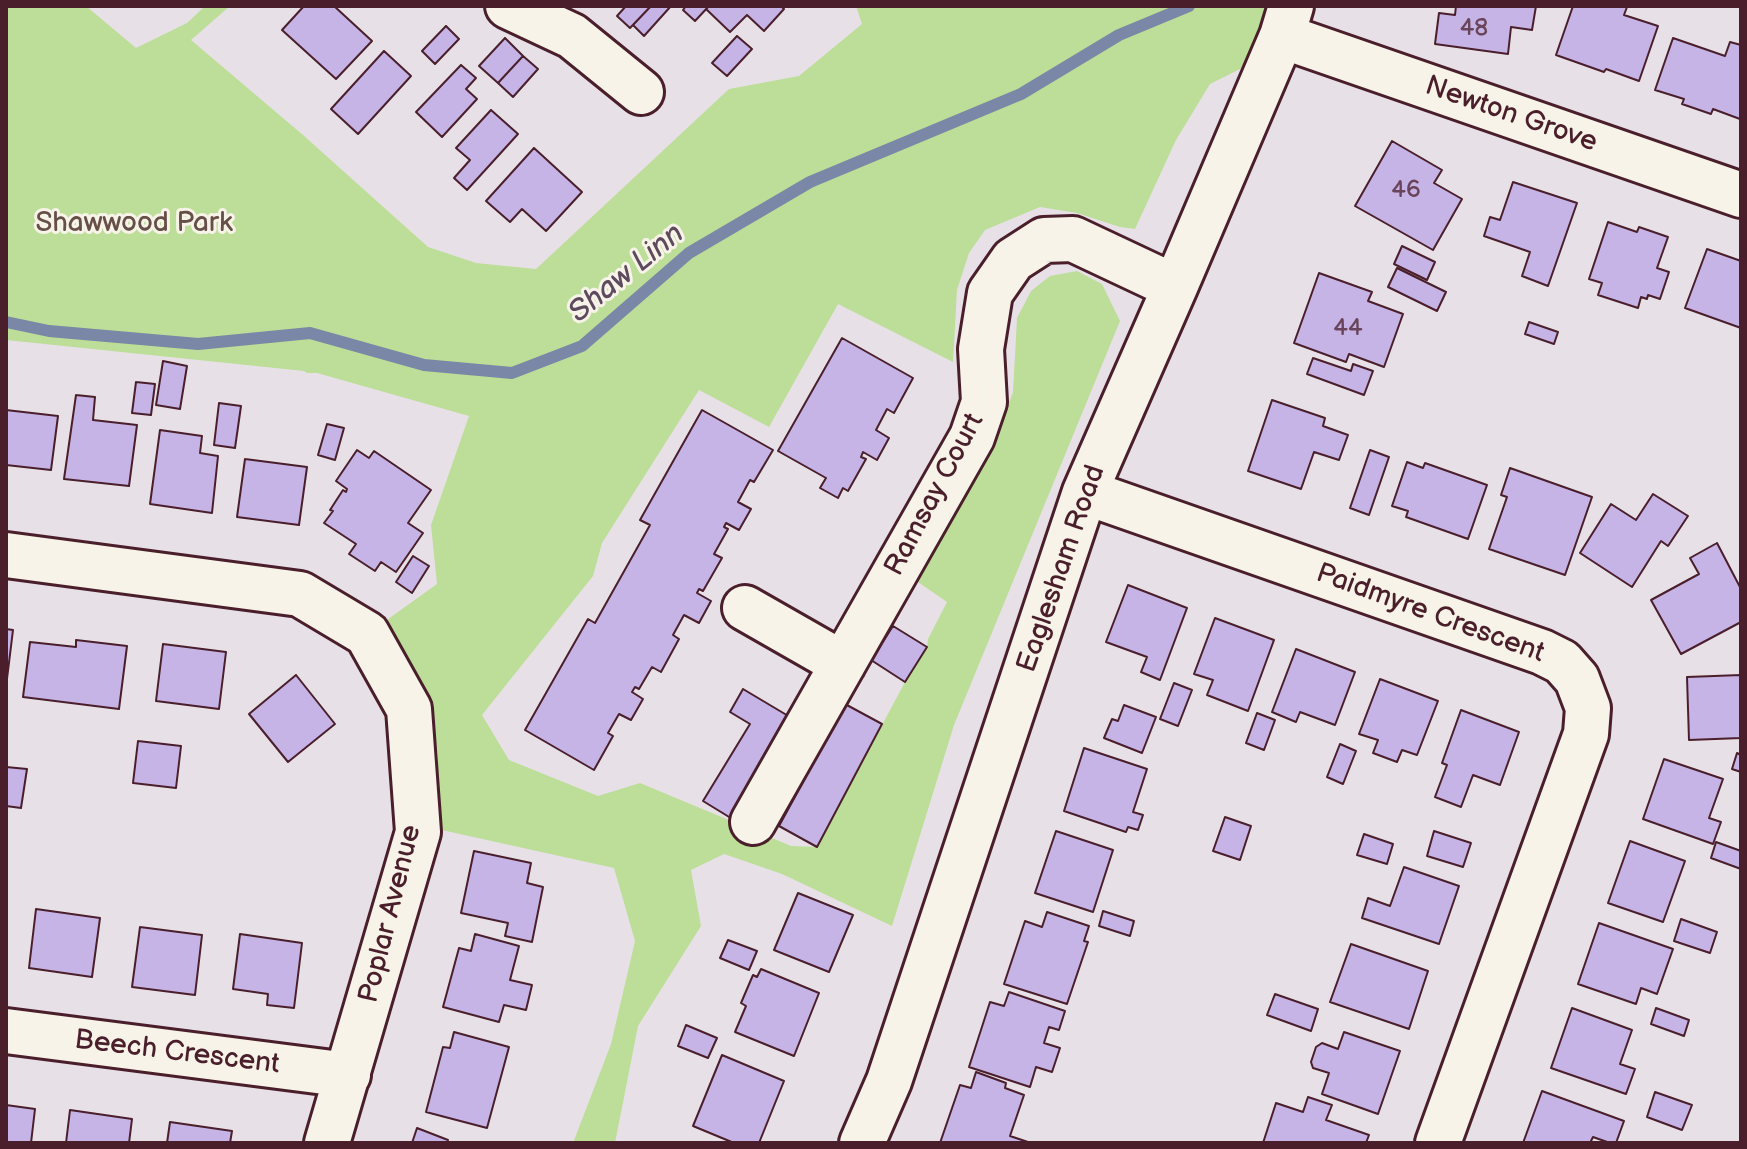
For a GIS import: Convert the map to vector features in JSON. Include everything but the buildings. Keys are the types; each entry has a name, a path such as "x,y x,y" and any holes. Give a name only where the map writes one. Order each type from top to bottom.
{"street":[{"path":"508,6 572,36 641,92"},
{"name":"Newton Grove","path":"1286,21 1741,195"},
{"name":"Eaglesham Road","path":"862,1143 895,1066 1085,492 1286,21"},
{"name":"Ramsay Court","path":"753,822 972,437 984,402 981,349 990,293 1013,260 1044,240 1073,239 1175,287"},
{"name":"Paidmyre Crescent","path":"1085,492 1542,652 1562,662 1577,679 1588,708 1586,734 1438,1143"},
{"name":"Poplar Avenue","path":"6,555 300,594 367,634 409,709 418,832 327,1143"},
{"path":"745,608 843,664"},
{"name":"Beech Crescent","path":"6,1031 348,1075"}],"green space":[{"name":"Shawwood Park","path":"6,6 86,6 136,48 187,23 205,6 230,6 191,40 428,247 476,263 536,269 729,89 799,76 862,24 856,6 1267,6 1246,66 1210,84 1176,140 1135,229 1077,213 1040,207 985,230 969,253 957,290 953,362 838,304 769,427 699,390 602,543 593,576 482,715 509,760 598,796 640,783 791,846 817,847 905,682 927,647 947,602 915,580 981,450 1000,427 1013,392 1017,318 1031,291 1050,276 1077,271 1102,284 1120,321 954,725 892,926 782,874 724,854 691,870 701,926 638,1026 615,1143 573,1143 611,1044 635,941 614,868 437,829 438,754 428,697 384,622 437,584 431,525 469,416 317,373 6,340"}],"waterway":[{"name":"Shaw Linn","path":"6,322 49,331 198,344 310,333 424,365 512,373 582,346 689,253 810,182 1021,94 1119,35 1189,6"}]}
